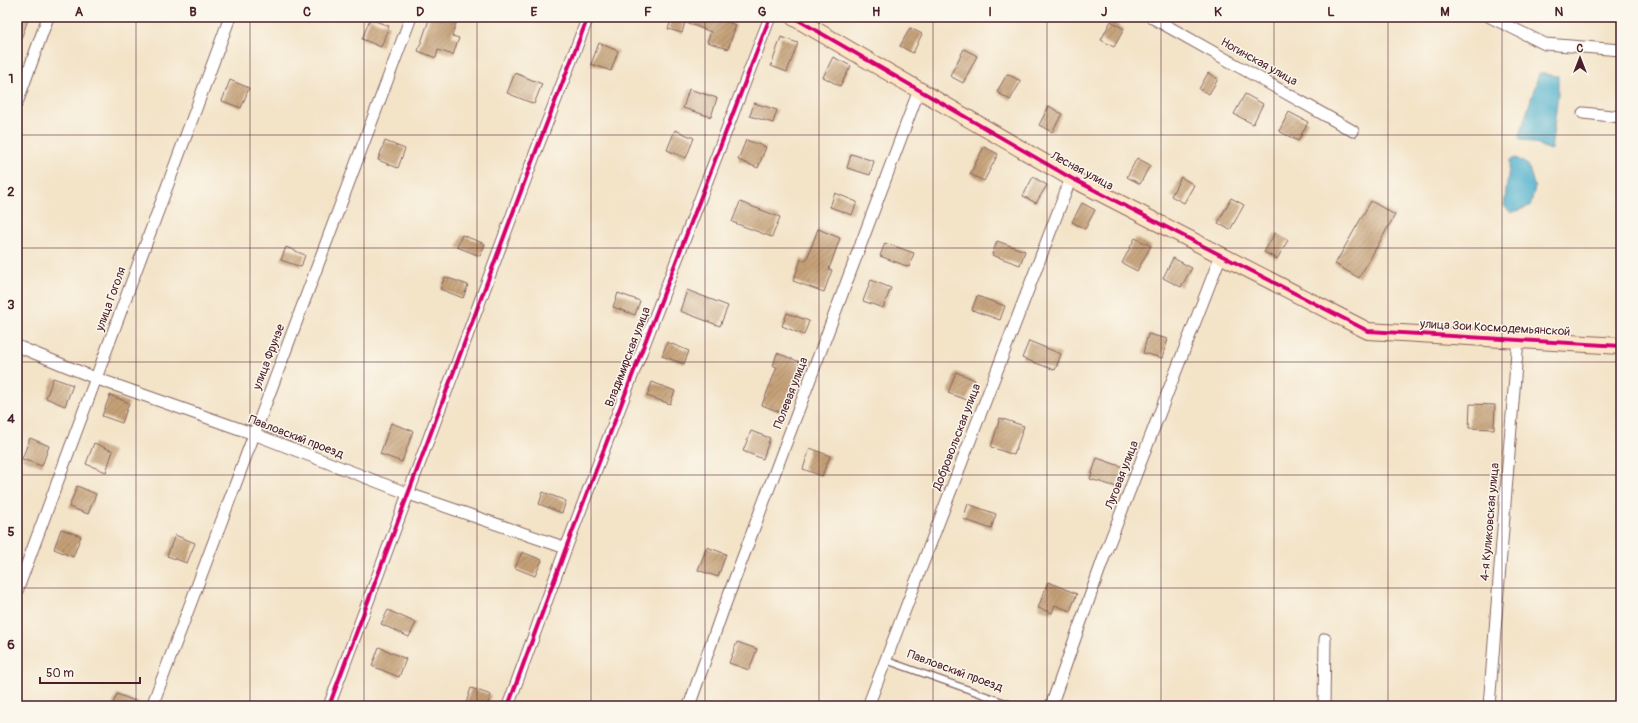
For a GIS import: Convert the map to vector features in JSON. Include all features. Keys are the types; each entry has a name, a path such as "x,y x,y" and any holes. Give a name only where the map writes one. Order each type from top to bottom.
{"street":[{"path":"17,102 48,17"},
{"name":"улица Гоголя","path":"17,591 230,17"},
{"name":"улица Фрунзе","path":"152,706 411,17"},
{"path":"329,706 536,151 588,17"},
{"name":"Владимирская улица","path":"508,706 566,548 770,17"},
{"name":"Лесная улица","path":"793,17 1071,178 1368,331"},
{"name":"Ногинская улица","path":"1151,17 1353,131"},
{"path":"1490,17 1545,44 1621,50"},
{"name":"Полевая улица","path":"689,706 723,610 919,90"},
{"path":"1583,113 1621,117"},
{"name":"Добровольская улица","path":"868,706 1071,178"},
{"name":"Луговая улица","path":"1051,706 1105,554 1221,255"},
{"name":"улица Зои Космодемьянской","path":"1368,331 1621,346"},
{"name":"4-я Куликовская улица","path":"1489,706 1518,339"},
{"name":"Павловский проезд","path":"17,346 95,378 254,434 409,494 566,548"},
{"path":"1324,706 1325,639"}],"lane":[{"name":"Павловский проезд","path":"885,660 1016,706"}],"water":[{"path":"1539,73 1558,76 1558,94 1551,150 1519,138"},
{"path":"1516,158 1528,165 1535,188 1530,206 1511,213 1504,206 1510,160"}],"building":[{"path":"17,17 29,17 18,47 17,47"},
{"path":"430,17 458,17 452,36 459,38 453,55 438,50 436,58 418,51"},
{"path":"672,17 728,17 727,22 736,25 728,49 707,42 711,32 685,22 682,33 668,29"},
{"path":"370,19 389,26 381,47 362,39"},
{"path":"1111,21 1124,29 1114,47 1101,40"},
{"path":"910,28 922,34 913,53 900,46"},
{"path":"781,37 798,43 787,72 771,66"},
{"path":"599,43 618,51 611,71 591,64"},
{"path":"964,49 977,56 963,83 950,76"},
{"path":"833,57 851,66 840,86 823,77"},
{"path":"515,73 542,84 534,104 507,93"},
{"path":"1208,73 1218,79 1209,94 1199,89"},
{"path":"1007,74 1021,81 1010,100 997,92"},
{"path":"230,80 249,88 241,108 222,101"},
{"path":"689,89 717,98 711,117 683,108"},
{"path":"1245,94 1263,104 1253,124 1234,114"},
{"path":"754,103 777,110 773,123 750,116"},
{"path":"1049,106 1062,114 1052,132 1039,125"},
{"path":"1289,112 1308,122 1298,141 1279,131"},
{"path":"675,130 694,138 686,158 667,150"},
{"path":"746,140 766,147 758,168 738,160"},
{"path":"385,141 405,149 398,168 378,160"},
{"path":"984,147 998,154 984,181 970,174"},
{"path":"851,154 874,161 870,175 847,168"},
{"path":"1137,158 1150,165 1140,184 1127,177"},
{"path":"1033,177 1047,185 1036,203 1023,196"},
{"path":"1181,177 1194,185 1184,203 1171,196"},
{"path":"835,193 857,202 852,215 830,207"},
{"path":"1231,198 1244,205 1230,230 1218,223"},
{"path":"1371,201 1395,215 1359,278 1335,264"},
{"path":"740,202 780,217 772,237 732,222"},
{"path":"1082,203 1095,210 1085,229 1072,222"},
{"path":"818,229 840,238 829,269 832,270 824,292 793,281 801,259 806,261"},
{"path":"1275,233 1288,240 1277,259 1264,252"},
{"path":"462,235 485,244 480,256 457,247"},
{"path":"1135,238 1151,246 1137,271 1122,263"},
{"path":"997,241 1025,251 1020,265 992,255"},
{"path":"885,243 914,253 909,267 880,256"},
{"path":"286,247 305,255 301,267 281,260"},
{"path":"1173,258 1192,268 1181,287 1163,278"},
{"path":"445,277 468,285 463,298 440,289"},
{"path":"871,280 891,288 883,308 863,301"},
{"path":"687,290 728,306 720,326 680,311"},
{"path":"618,293 640,301 635,315 613,307"},
{"path":"977,296 1005,306 1000,320 972,310"},
{"path":"787,313 809,321 804,335 782,326"},
{"path":"1148,334 1168,339 1162,358 1143,353"},
{"path":"1029,341 1061,354 1055,370 1022,358"},
{"path":"667,342 689,351 684,364 662,356"},
{"path":"777,353 800,362 782,413 762,405 777,367 773,366"},
{"path":"956,372 975,380 967,400 948,393"},
{"path":"53,378 73,385 65,406 46,398"},
{"path":"652,382 675,391 670,404 647,396"},
{"path":"110,395 129,403 122,423 102,416"},
{"path":"1470,404 1495,405 1494,429 1469,428"},
{"path":"1000,418 1024,426 1014,455 991,447"},
{"path":"391,423 413,431 402,462 380,454"},
{"path":"751,431 770,438 763,459 743,451"},
{"path":"30,438 49,446 42,466 22,459"},
{"path":"94,443 113,451 106,472 86,464"},
{"path":"810,448 830,456 822,476 803,469"},
{"path":"1097,458 1123,467 1117,487 1090,479"},
{"path":"77,486 96,494 88,514 69,507"},
{"path":"543,492 566,501 562,513 539,504"},
{"path":"968,504 996,514 991,529 963,519"},
{"path":"61,529 81,536 73,557 54,549"},
{"path":"175,535 195,543 187,563 167,556"},
{"path":"707,547 726,554 718,577 698,570"},
{"path":"522,552 542,560 535,576 515,568"},
{"path":"1048,582 1077,594 1070,611 1055,605 1052,613 1038,608"},
{"path":"388,610 416,623 409,637 381,624"},
{"path":"737,642 757,649 749,670 729,663"},
{"path":"379,647 406,659 399,677 372,666"},
{"path":"471,688 491,695 487,706 465,706"},
{"path":"117,694 145,705 145,706 112,706"}],"cycle path":[{"path":"329,706 536,151 588,17"},
{"path":"508,706 566,548 770,17"},
{"path":"793,17 1071,178 1368,331 1621,346"}]}
